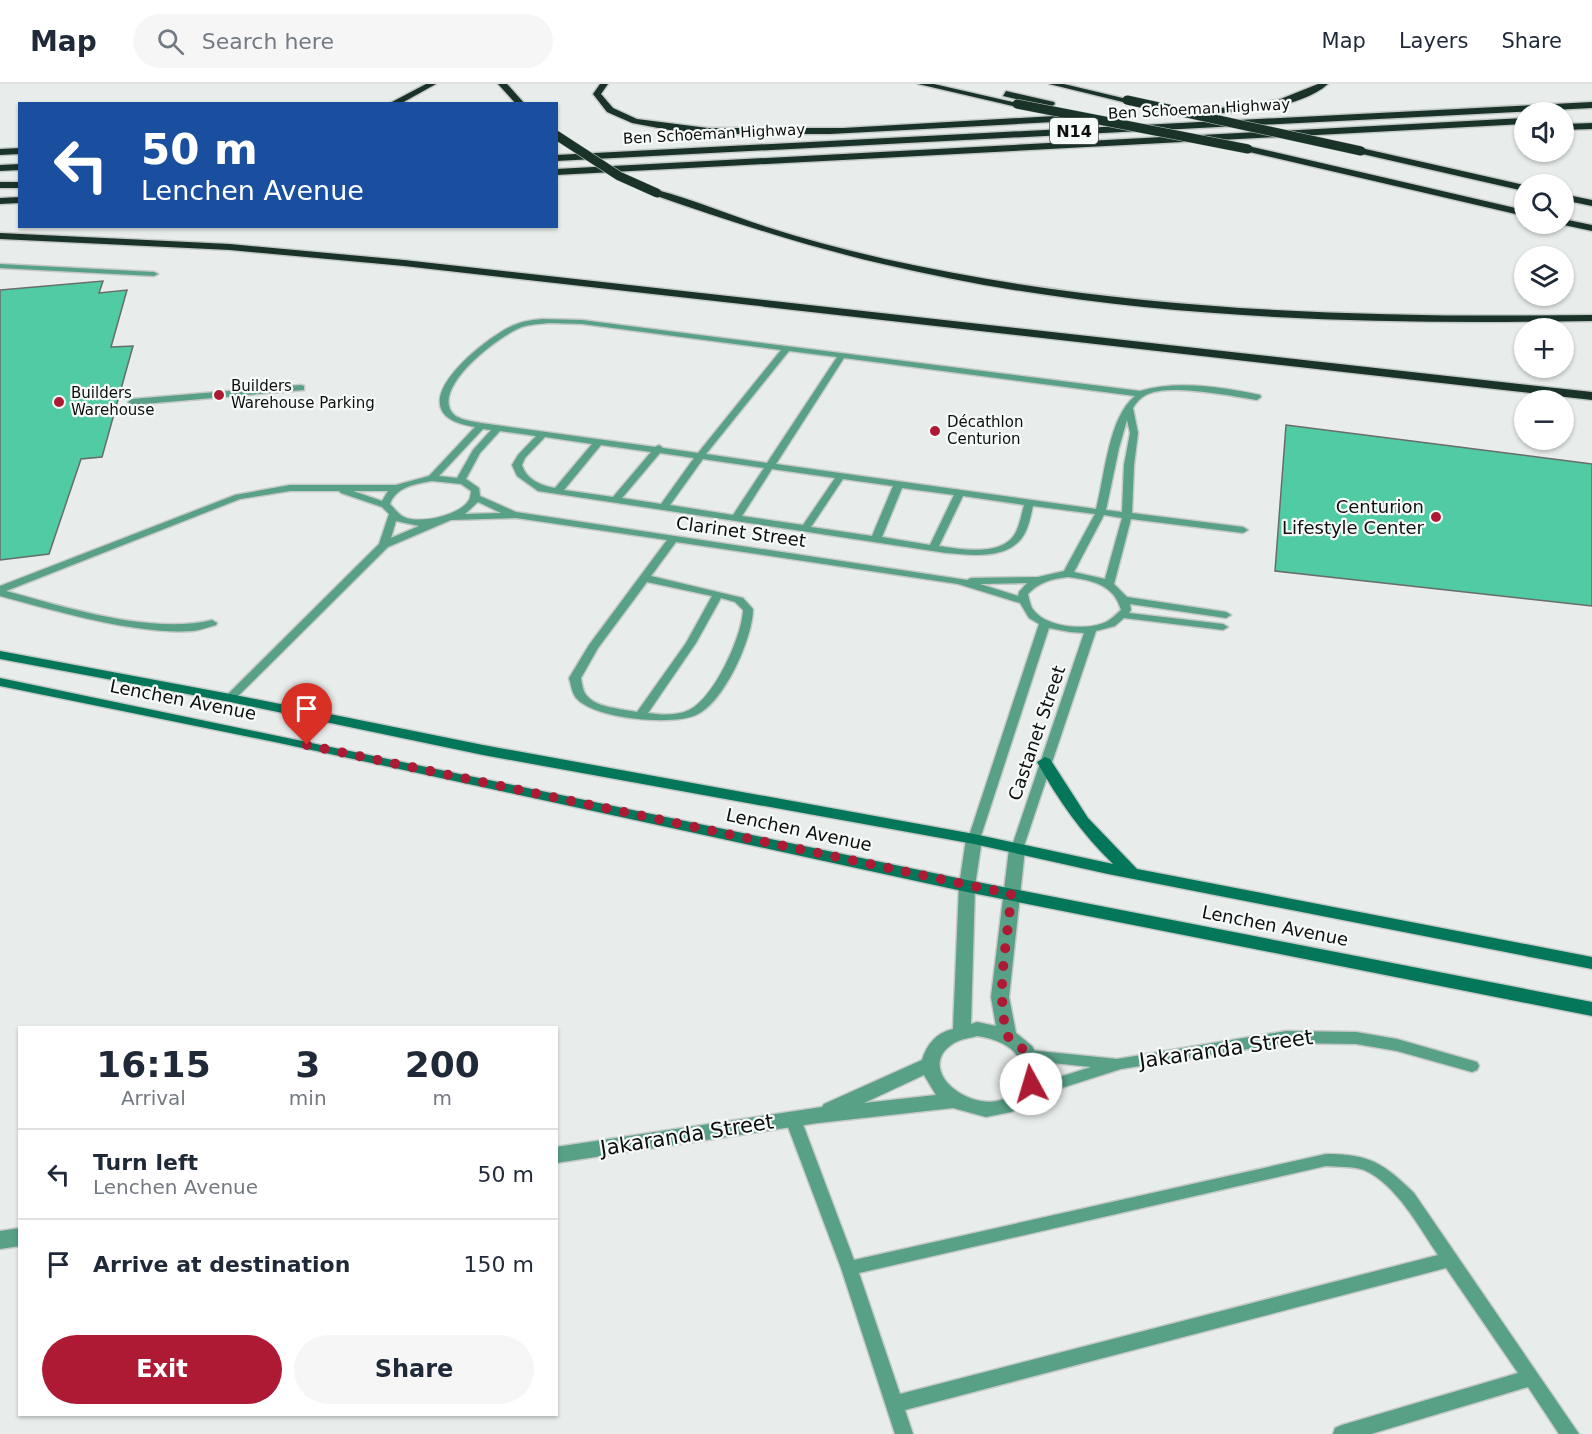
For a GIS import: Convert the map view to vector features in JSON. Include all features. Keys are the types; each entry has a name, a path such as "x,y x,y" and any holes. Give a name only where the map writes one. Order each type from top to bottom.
{"highway":[{"path":"397,102 432,84"},
{"path":"502,84 519,102"},
{"path":"604,84 597,94 603,106 622,118 657,126 755,132 884,128"},
{"path":"922,84 1248,149"},
{"name":"N14","path":"965,84 1514,211"},
{"name":"N14","path":"1053,84 1514,185"},
{"path":"1087,84 1124,100"},
{"path":"1189,112 1287,99 1310,93 1324,84"},
{"path":"1569,96 1592,95"},
{"name":"Ben Schoeman Highway","path":"558,158 1592,105"},
{"path":"1142,115 1294,108"},
{"path":"683,139 1130,116"},
{"path":"1574,118 1592,117"},
{"name":"Ben Schoeman Highway","path":"558,172 1514,122"},
{"path":"1574,127 1592,126"},
{"path":"1150,141 1514,128"},
{"path":"558,136 619,176 657,193 744,224 874,258 985,281 1156,304 1326,317 1424,320 1592,318"},
{"path":"558,145 591,144"},
{"path":"0,152 18,151"},
{"path":"0,168 18,167"},
{"path":"0,186 18,184"},
{"path":"1574,196 1592,198"},
{"path":"1574,198 1592,204"},
{"path":"0,201 18,200"},
{"path":"1574,224 1592,228"},
{"path":"0,236 219,247 382,261 1592,396"}],"main road":[{"name":"Lenchen Avenue","path":"0,655 230,698 483,750 974,839 1132,874 1592,963"},
{"name":"Lenchen Avenue","path":"0,682 296,742 967,886 1592,1009"},
{"path":"1045,762 1073,813 1132,874"}],"street":[{"path":"962,1031 967,886 974,839"},
{"path":"1007,1036 1000,997 1017,849"},
{"path":"953,1101 940,1091 931,1078 929,1065 931,1053 938,1043 962,1031 993,1031 1007,1036 1020,1045 1029,1056 1033,1075 1027,1093"},
{"name":"Jakaranda Street","path":"818,1115 929,1065"},
{"name":"Jakaranda Street","path":"558,1155 818,1115 953,1101 973,1108 994,1109 1013,1104 1027,1093"},
{"path":"0,1240 18,1237"}],"lane":[{"path":"0,266 154,274"},
{"path":"1243,530 1127,517 659,448 481,426 458,420 448,413 443,404 446,391 462,368 491,339 525,324 547,321 582,322 1142,394 1174,389 1257,397"},
{"path":"663,508 701,455 786,349"},
{"path":"735,519 841,357"},
{"path":"132,402 301,388"},
{"path":"1068,574 1100,513 1120,429 1129,409 1142,394"},
{"path":"1109,585 1127,517 1128,465 1134,433 1129,409"},
{"path":"432,478 481,426"},
{"path":"0,592 238,497 290,488 399,488 432,478 460,481 476,453 498,428"},
{"path":"543,434 521,457 517,465 520,474 531,483 557,492 933,548 978,552 1011,544 1018,537 1029,503"},
{"path":"557,492 599,441"},
{"path":"615,501 659,448"},
{"path":"805,529 841,476"},
{"name":"Clarinet Street","path":"230,698 384,545 465,512 477,498 476,491 460,481"},
{"path":"876,539 899,484"},
{"path":"338,488 385,506 393,515"},
{"path":"385,506 387,498 399,488"},
{"path":"933,548 960,493"},
{"name":"Clarinet Street","path":"477,498 516,515"},
{"name":"Clarinet Street","path":"384,545 393,515 409,521 439,521"},
{"name":"Clarinet Street","path":"453,517 516,515 960,581 1038,580"},
{"path":"644,578 739,600 748,609 749,616 738,649 711,698 694,710 674,717 640,716 586,702 580,696 575,678 593,647 644,578 673,539"},
{"path":"1068,574 1084,576 1117,589 1125,600 1126,610 1107,626 1091,629 1067,629 1045,622 1034,616 1023,602 1023,594 1028,586 1038,580 1068,574"},
{"name":"Clarinet Street","path":"960,581 1023,602"},
{"path":"0,592 73,611 169,629 188,630 212,623"},
{"path":"640,716 691,643 718,594"},
{"path":"1125,600 1226,615"},
{"path":"1122,615 1223,627"},
{"name":"Castanet Street","path":"974,839 1045,622"},
{"name":"Castanet Street","path":"1017,849 1091,629"},
{"name":"Jakaranda Street","path":"1027,1093 1121,1063 1286,1037 1329,1036 1377,1041 1472,1066"},
{"name":"Jakaranda Street","path":"1029,1056 1121,1063"},
{"path":"793,1119 849,1268 904,1434"},
{"path":"849,1268 1326,1160 1356,1160 1380,1172 1408,1198 1570,1434"},
{"path":"894,1404 1450,1259"},
{"path":"1342,1434 1531,1378"}],"building":[{"name":"Builders Warehouse","path":"103,281 99,293 127,290 111,347 133,346 102,457 81,459 49,554 0,560 0,290"},
{"name":"Centurion Lifestyle Center","path":"1286,425 1592,464 1592,606 1275,571"}],"place":[{"name":"Builders Warehouse Parking","path":"219,395"},
{"name":"Builders Warehouse","path":"59,402"},
{"name":"Décathlon Centurion","path":"935,431"},
{"name":"Centurion Lifestyle Center","path":"1436,517"}],"route":[{"path":"307,745 1011,894 1001,977 1001,1012 1007,1036 1020,1045 1029,1056 1033,1075 1031,1084"}]}
